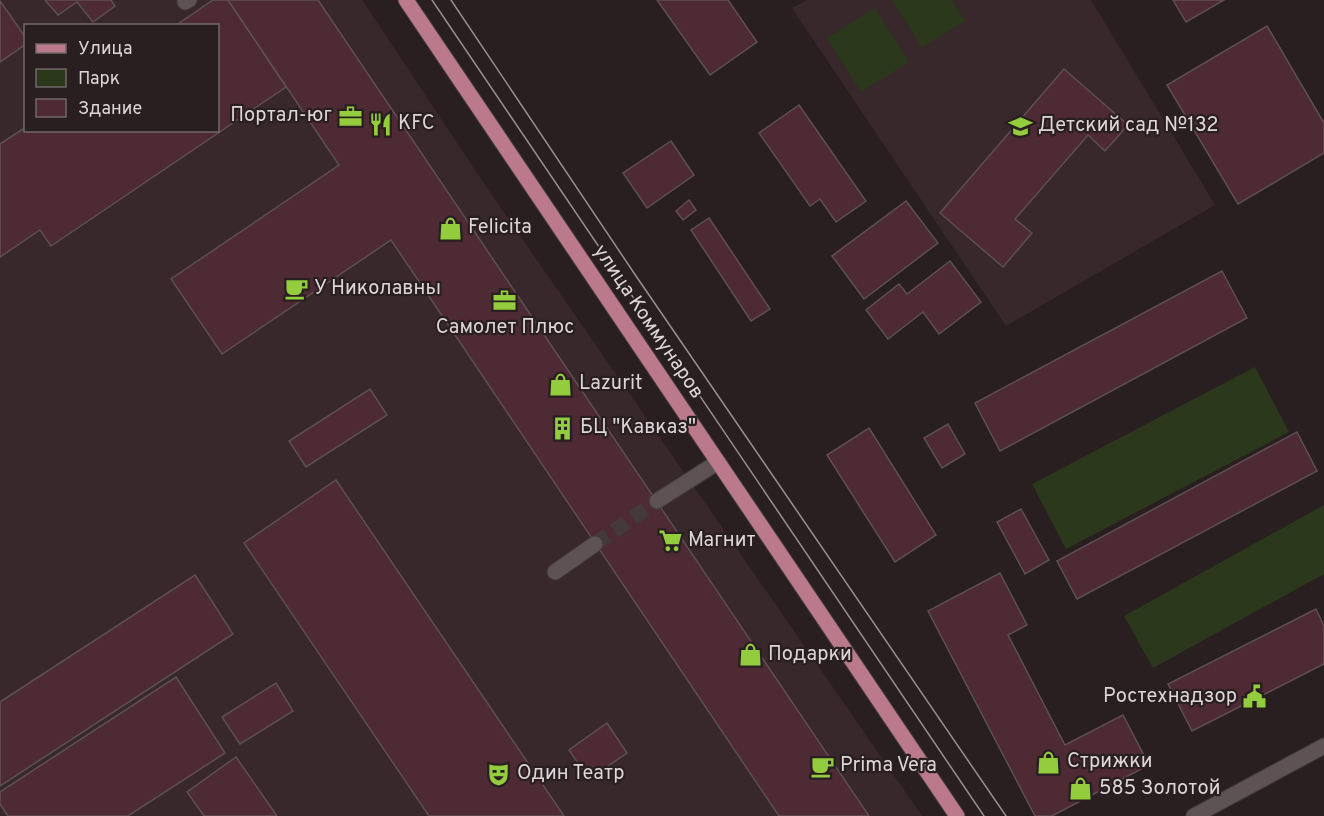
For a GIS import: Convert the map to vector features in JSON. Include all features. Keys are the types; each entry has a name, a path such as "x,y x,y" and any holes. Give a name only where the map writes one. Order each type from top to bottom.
{"main road":[{"name":"улица Коммунаров","path":"406,0 957,816"}],"street":[{"path":"657,501 718,462"},
{"path":"555,572 595,544"},
{"path":"1194,816 1324,746"}],"shaded area":[{"path":"0,0 362,0 487,188 922,816 0,816"},
{"name":"Детский сад №132","path":"807,0 1091,0 1215,205 1006,326 792,8"}],"green space":[{"path":"892,0 952,0 965,21 922,48"},
{"path":"875,8 909,62 861,92 827,38"},
{"path":"1255,367 1289,432 1066,549 1032,484"},
{"path":"1324,505 1324,574 1153,668 1124,616"}],"building":[{"path":"45,0 111,0 115,6 93,22 77,2 58,15"},
{"path":"213,0 228,0 286,87 51,246 40,230 0,257 0,144 24,128 24,132 219,132 219,24 178,24"},
{"name":"БЦ \"Кавказ\"","path":"228,0 318,0 869,816 779,816 391,240 222,354 171,279 339,165"},
{"path":"657,0 728,0 757,42 710,75"},
{"path":"1173,0 1224,0 1186,22"},
{"path":"0,1 24,35 24,45 0,62"},
{"path":"1267,26 1324,123 1324,153 1238,204 1167,85"},
{"path":"1064,69 1128,125 1105,151 1088,135 1015,219 1032,233 1003,267 940,213"},
{"path":"799,105 866,201 836,222 820,199 810,206 759,133"},
{"path":"671,141 694,175 647,208 623,173"},
{"path":"689,200 696,210 683,220 676,211"},
{"path":"906,201 938,243 864,299 832,256"},
{"path":"709,218 770,309 751,321 691,230"},
{"path":"950,261 981,302 939,334 923,312 888,339 866,310 899,284 907,294"},
{"path":"1222,271 1247,318 1000,451 975,403"},
{"path":"370,389 387,415 306,467 289,441"},
{"path":"948,424 965,454 942,468 924,438"},
{"path":"869,428 936,535 895,562 827,455"},
{"path":"1297,432 1317,471 1077,599 1057,561"},
{"path":"336,480 564,816 429,816 244,543"},
{"path":"1021,509 1049,560 1025,574 997,522"},
{"path":"1000,573 1027,625 1008,635 1065,745 1123,715 1149,765 1052,816 1035,816 928,611"},
{"path":"195,575 233,634 0,786 0,702"},
{"path":"1316,609 1324,626 1324,664 1192,731 1168,684"},
{"path":"176,677 225,753 128,816 8,816 0,804 0,792"},
{"path":"276,683 293,711 240,744 222,717"},
{"path":"607,723 627,753 589,779 569,750"},
{"path":"236,757 277,816 204,816 187,792"}],"tunnel":[{"path":"595,544 657,501"}],"tram line":[{"path":"432,0 984,816"},
{"path":"451,0 636,276 1006,816"}],"place":[{"name":"Портал-юг","path":"350,116"},
{"name":"KFC","path":"380,124"},
{"name":"Детский сад №132","path":"1020,126"},
{"name":"Felicita","path":"450,228"},
{"name":"У Николавны","path":"296,289"},
{"name":"Самолет Плюс","path":"505,301"},
{"name":"Lazurit","path":"561,384"},
{"name":"БЦ \"Кавказ\"","path":"562,428"},
{"name":"Магнит","path":"670,541"},
{"name":"Подарки","path":"750,655"},
{"name":"Ростехнадзор","path":"1255,697"},
{"name":"Стрижки","path":"1049,762"},
{"name":"Prima Vera","path":"822,766"},
{"name":"Один Театр","path":"499,774"},
{"name":"585 Золотой","path":"1081,789"}]}
